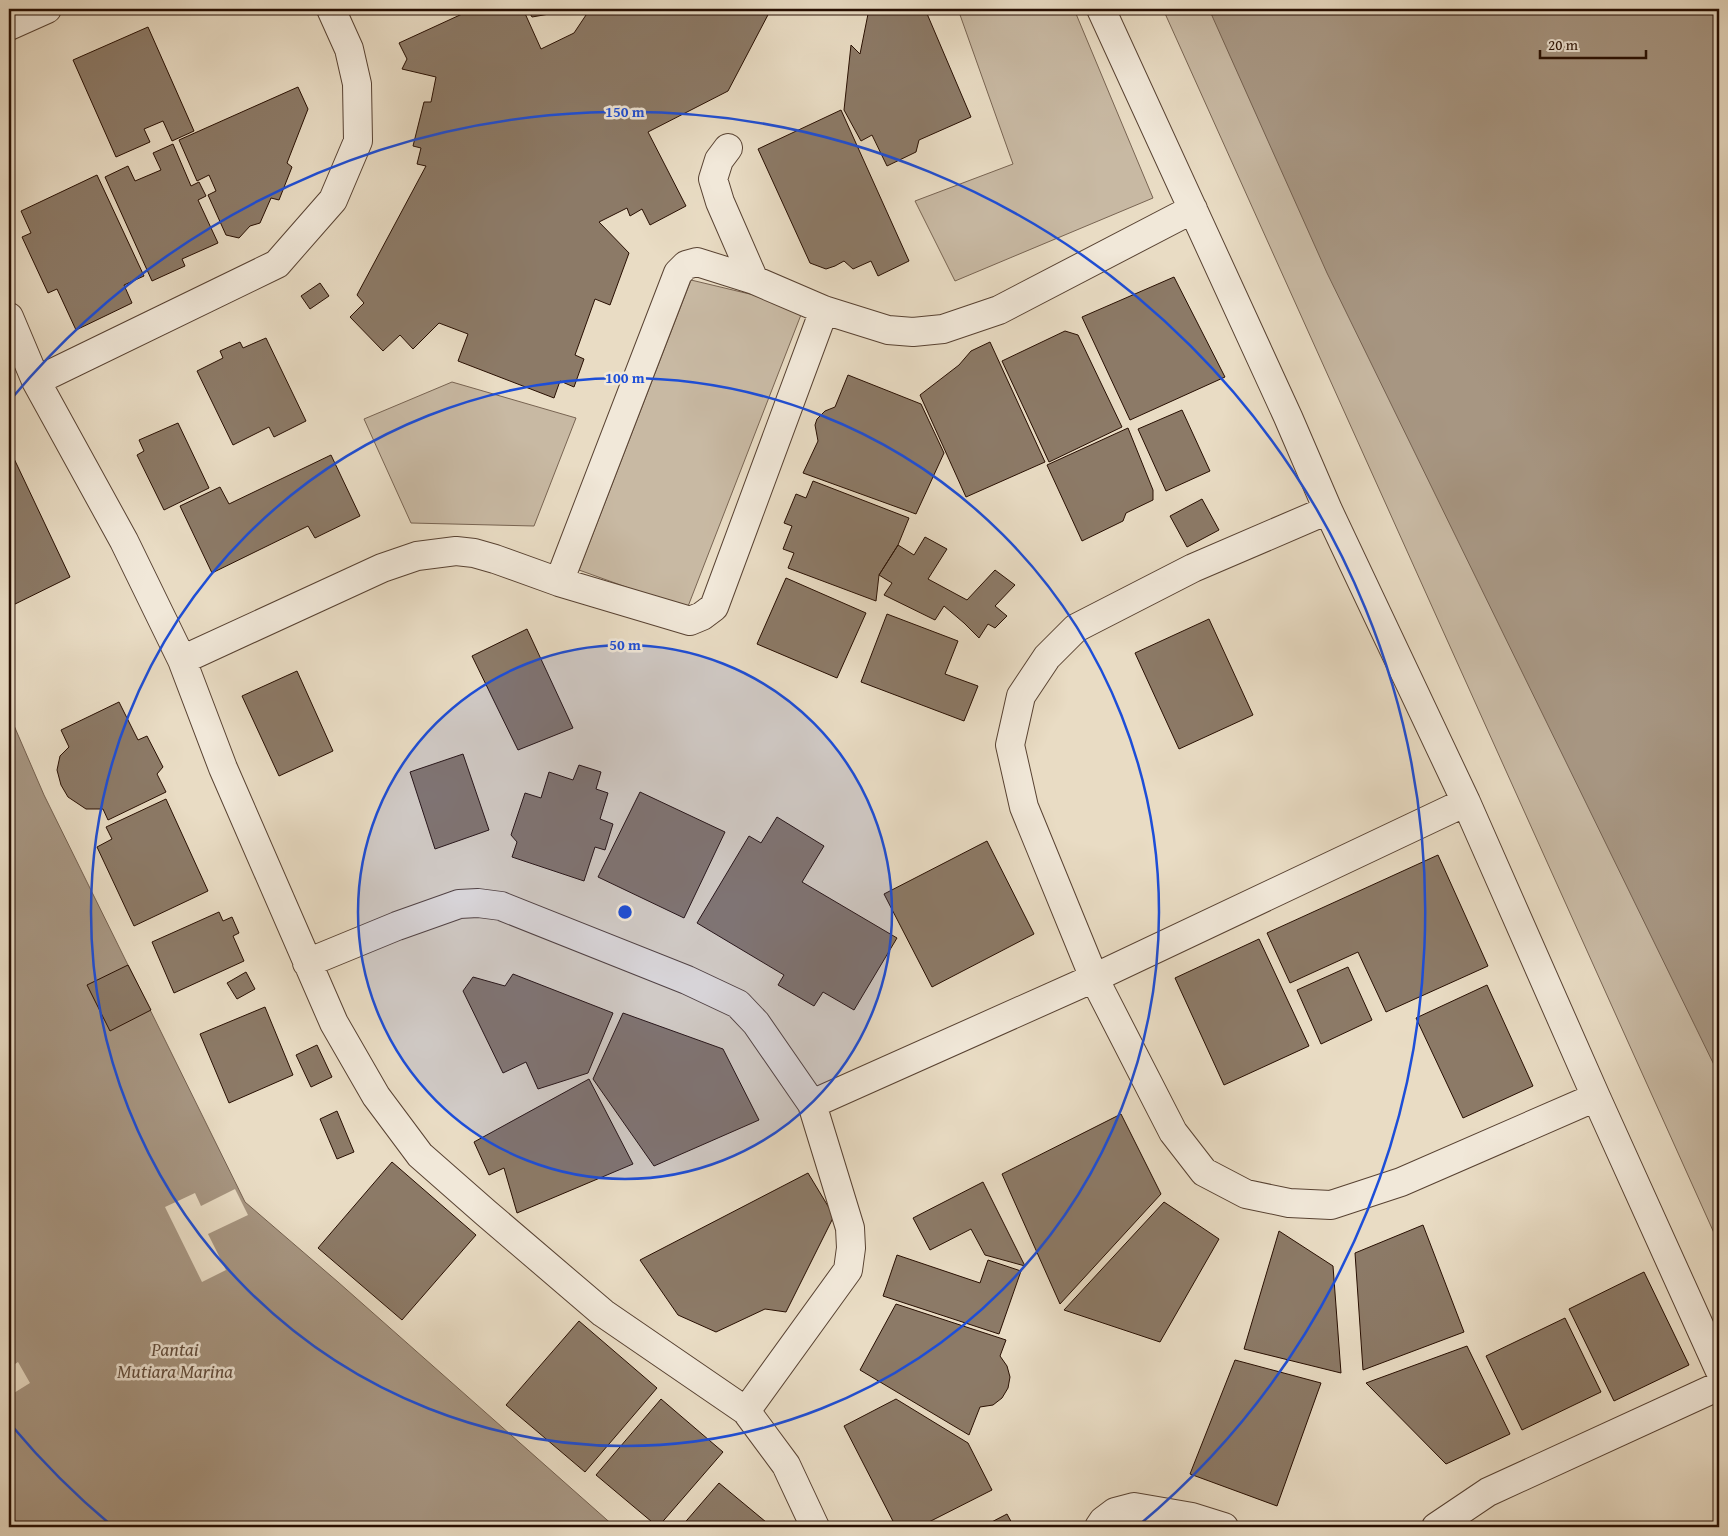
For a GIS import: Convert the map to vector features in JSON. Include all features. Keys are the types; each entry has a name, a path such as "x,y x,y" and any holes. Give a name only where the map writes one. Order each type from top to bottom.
{"street":[{"path":"9,26 47,9"},
{"path":"36,381 277,264 333,200 358,141 355,75 349,49 331,9"},
{"path":"1101,9 1288,417 1328,510 1466,802 1719,1369"},
{"path":"728,148 719,160 713,179 720,202 754,280"},
{"path":"559,582 678,273 686,265 697,262 754,280 824,310 888,330 913,332 943,329 999,310 1193,209"},
{"path":"182,660 382,568 418,556 456,551 496,558 559,582 690,620 702,616 714,607 824,310"},
{"path":"9,317 36,381 124,541 182,660 223,768 307,963 334,1023 376,1096 420,1155 603,1313 746,1411 786,1465 815,1527"},
{"path":"1328,510 1193,568 1076,628 1047,657 1021,696 1010,745 1024,807 1094,978 1173,1132 1204,1172 1246,1194 1289,1203 1331,1205 1401,1182 1596,1097"},
{"path":"812,1104 1094,978 1466,802"},
{"path":"307,963 397,926 459,904 478,903 501,906 687,980 738,1004 761,1029 812,1104 850,1228 851,1248 848,1270 746,1411"},
{"path":"1436,1527 1488,1492 1719,1386"},
{"path":"1099,1527 1103,1521 1115,1512 1134,1507 1192,1517 1224,1527"}],"shaded area":[{"path":"968,9 1074,9 1153,198 955,281 915,201 1013,164 959,12"},
{"path":"1163,9 1341,9 1719,579 1719,1244"},
{"path":"691,280 804,307 687,609 579,570"},
{"path":"452,382 576,418 534,526 411,523 364,419"}],"water":[{"path":"1209,9 1719,9 1719,1075 1327,273"},
{"name":"Pantai Mutiara Marina","path":"9,714 44,795 245,1202 615,1527 19,1527 9,1510"}],"pier":[{"path":"235,1189 248,1215 208,1234 226,1270 202,1282 165,1207 195,1193 201,1206"},
{"path":"18,1362 30,1383 9,1396 9,1368"}],"building":[{"path":"473,9 523,9 541,49 574,33 590,9 767,9 770,11 728,91 648,132 686,206 650,225 642,209 630,216 627,208 599,222 629,253 610,305 595,299 575,355 584,359 574,387 560,381 554,398 458,361 468,334 439,323 413,349 400,335 383,351 350,317 364,303 357,295 426,166 417,164 421,148 413,146 424,102 431,102 436,77 402,69 407,59 399,43"},
{"path":"527,9 557,9 555,13 532,17"},
{"path":"869,9 925,9 971,117 919,140 916,152 887,166 872,135 861,141 844,110 851,45 860,54"},
{"path":"148,27 194,131 172,141 163,121 144,129 150,142 116,157 73,60"},
{"path":"298,87 308,109 287,163 292,167 279,200 271,198 260,223 250,226 239,238 226,235 208,195 216,191 209,175 197,181 179,140"},
{"path":"841,110 909,261 878,276 871,261 853,269 844,261 826,269 810,263 758,149"},
{"path":"173,144 191,186 199,182 206,196 198,200 218,243 182,259 185,266 152,281 105,177 128,166 135,181 161,170 153,153"},
{"path":"97,175 144,276 124,285 132,303 76,330 57,289 48,293 22,237 31,233 21,211"},
{"path":"1174,277 1225,377 1130,420 1082,317"},
{"path":"320,283 329,296 310,309 301,296"},
{"path":"1065,331 1078,335 1122,427 1049,462 1002,361"},
{"path":"266,338 306,421 274,437 269,427 233,445 197,371 223,358 220,351 240,342 243,348"},
{"path":"990,342 1045,462 966,497 920,395 959,365 971,351"},
{"path":"848,375 921,404 944,453 916,514 803,473 818,441 815,425 817,419 825,411 835,407"},
{"path":"1182,410 1210,471 1166,491 1138,429"},
{"path":"178,423 209,488 164,510 137,455 144,451 139,440"},
{"path":"1128,428 1153,490 1153,500 1126,513 1123,521 1082,541 1047,465"},
{"path":"9,448 70,577 9,607"},
{"path":"331,455 360,516 315,538 308,526 212,573 180,506 220,487 229,504"},
{"path":"813,481 909,518 898,545 879,575 876,601 788,568 794,553 783,549 792,526 784,523 796,494 806,498"},
{"path":"1202,499 1219,530 1187,547 1170,516"},
{"path":"925,537 947,549 928,579 967,600 995,570 1015,585 995,606 1007,616 995,628 988,624 979,638 944,606 935,620 884,595 892,583 879,575 898,545 914,555"},
{"path":"786,578 866,613 837,678 757,644"},
{"path":"887,614 958,641 945,674 978,686 964,721 861,682"},
{"path":"1209,619 1253,715 1179,749 1135,653"},
{"path":"527,629 573,728 518,750 472,656"},
{"path":"297,671 333,751 279,776 242,696"},
{"path":"119,702 138,740 147,736 163,767 157,774 166,792 108,820 103,809 86,809 68,797 61,785 57,770 60,756 69,747 61,730"},
{"path":"463,754 489,830 435,849 410,772"},
{"path":"579,765 601,772 596,789 608,793 600,819 613,824 605,850 595,847 584,881 512,857 517,842 511,835 525,793 541,798 549,772 573,780"},
{"path":"640,792 725,832 684,918 598,877"},
{"path":"166,799 208,891 134,926 97,847 112,839 106,827"},
{"path":"777,817 824,846 802,882 897,938 854,1010 823,992 814,1006 778,985 784,975 697,923 749,836 761,843"},
{"path":"987,841 1034,934 932,987 884,894"},
{"path":"1438,855 1488,966 1386,1012 1358,952 1290,983 1267,933"},
{"path":"219,912 223,921 232,917 239,933 233,936 244,961 174,993 152,942"},
{"path":"1259,939 1309,1046 1224,1085 1175,978"},
{"path":"128,965 151,1010 110,1031 87,985"},
{"path":"1348,967 1372,1020 1321,1044 1297,990"},
{"path":"246,972 255,989 237,999 227,983"},
{"path":"513,974 613,1013 588,1073 538,1089 526,1062 503,1073 463,991 473,977 505,986"},
{"path":"1487,985 1533,1086 1463,1118 1416,1018"},
{"path":"265,1007 293,1075 229,1103 200,1034"},
{"path":"623,1013 723,1049 759,1120 654,1166 593,1079"},
{"path":"317,1045 332,1077 311,1087 296,1055"},
{"path":"589,1079 633,1164 517,1213 504,1168 489,1175 474,1142"},
{"path":"337,1111 354,1152 337,1159 320,1119"},
{"path":"1121,1114 1161,1194 1060,1304 1002,1174"},
{"path":"392,1162 476,1235 402,1320 318,1248"},
{"path":"808,1173 834,1216 786,1312 765,1309 716,1332 678,1315 640,1260"},
{"path":"983,1182 1025,1266 985,1255 971,1229 930,1250 913,1218"},
{"path":"1164,1202 1219,1239 1160,1342 1064,1310"},
{"path":"1423,1225 1464,1332 1363,1370 1355,1253"},
{"path":"1279,1231 1333,1266 1341,1373 1244,1349"},
{"path":"897,1255 980,1283 988,1260 1021,1271 999,1334 883,1296"},
{"path":"1644,1272 1689,1365 1614,1401 1569,1309"},
{"path":"896,1304 1006,1340 1000,1356 1007,1366 1010,1377 1008,1388 1002,1398 993,1405 980,1407 969,1435 860,1370"},
{"path":"1565,1318 1601,1392 1522,1430 1486,1356"},
{"path":"579,1321 657,1388 585,1472 506,1405"},
{"path":"1467,1346 1510,1434 1446,1464 1366,1383"},
{"path":"1235,1360 1321,1383 1277,1506 1190,1474"},
{"path":"661,1399 723,1452 658,1527 596,1475"},
{"path":"896,1399 968,1443 992,1490 919,1527 896,1527 844,1426"},
{"path":"719,1483 772,1527 681,1527"},
{"path":"1007,1514 1014,1527 982,1527"}]}
